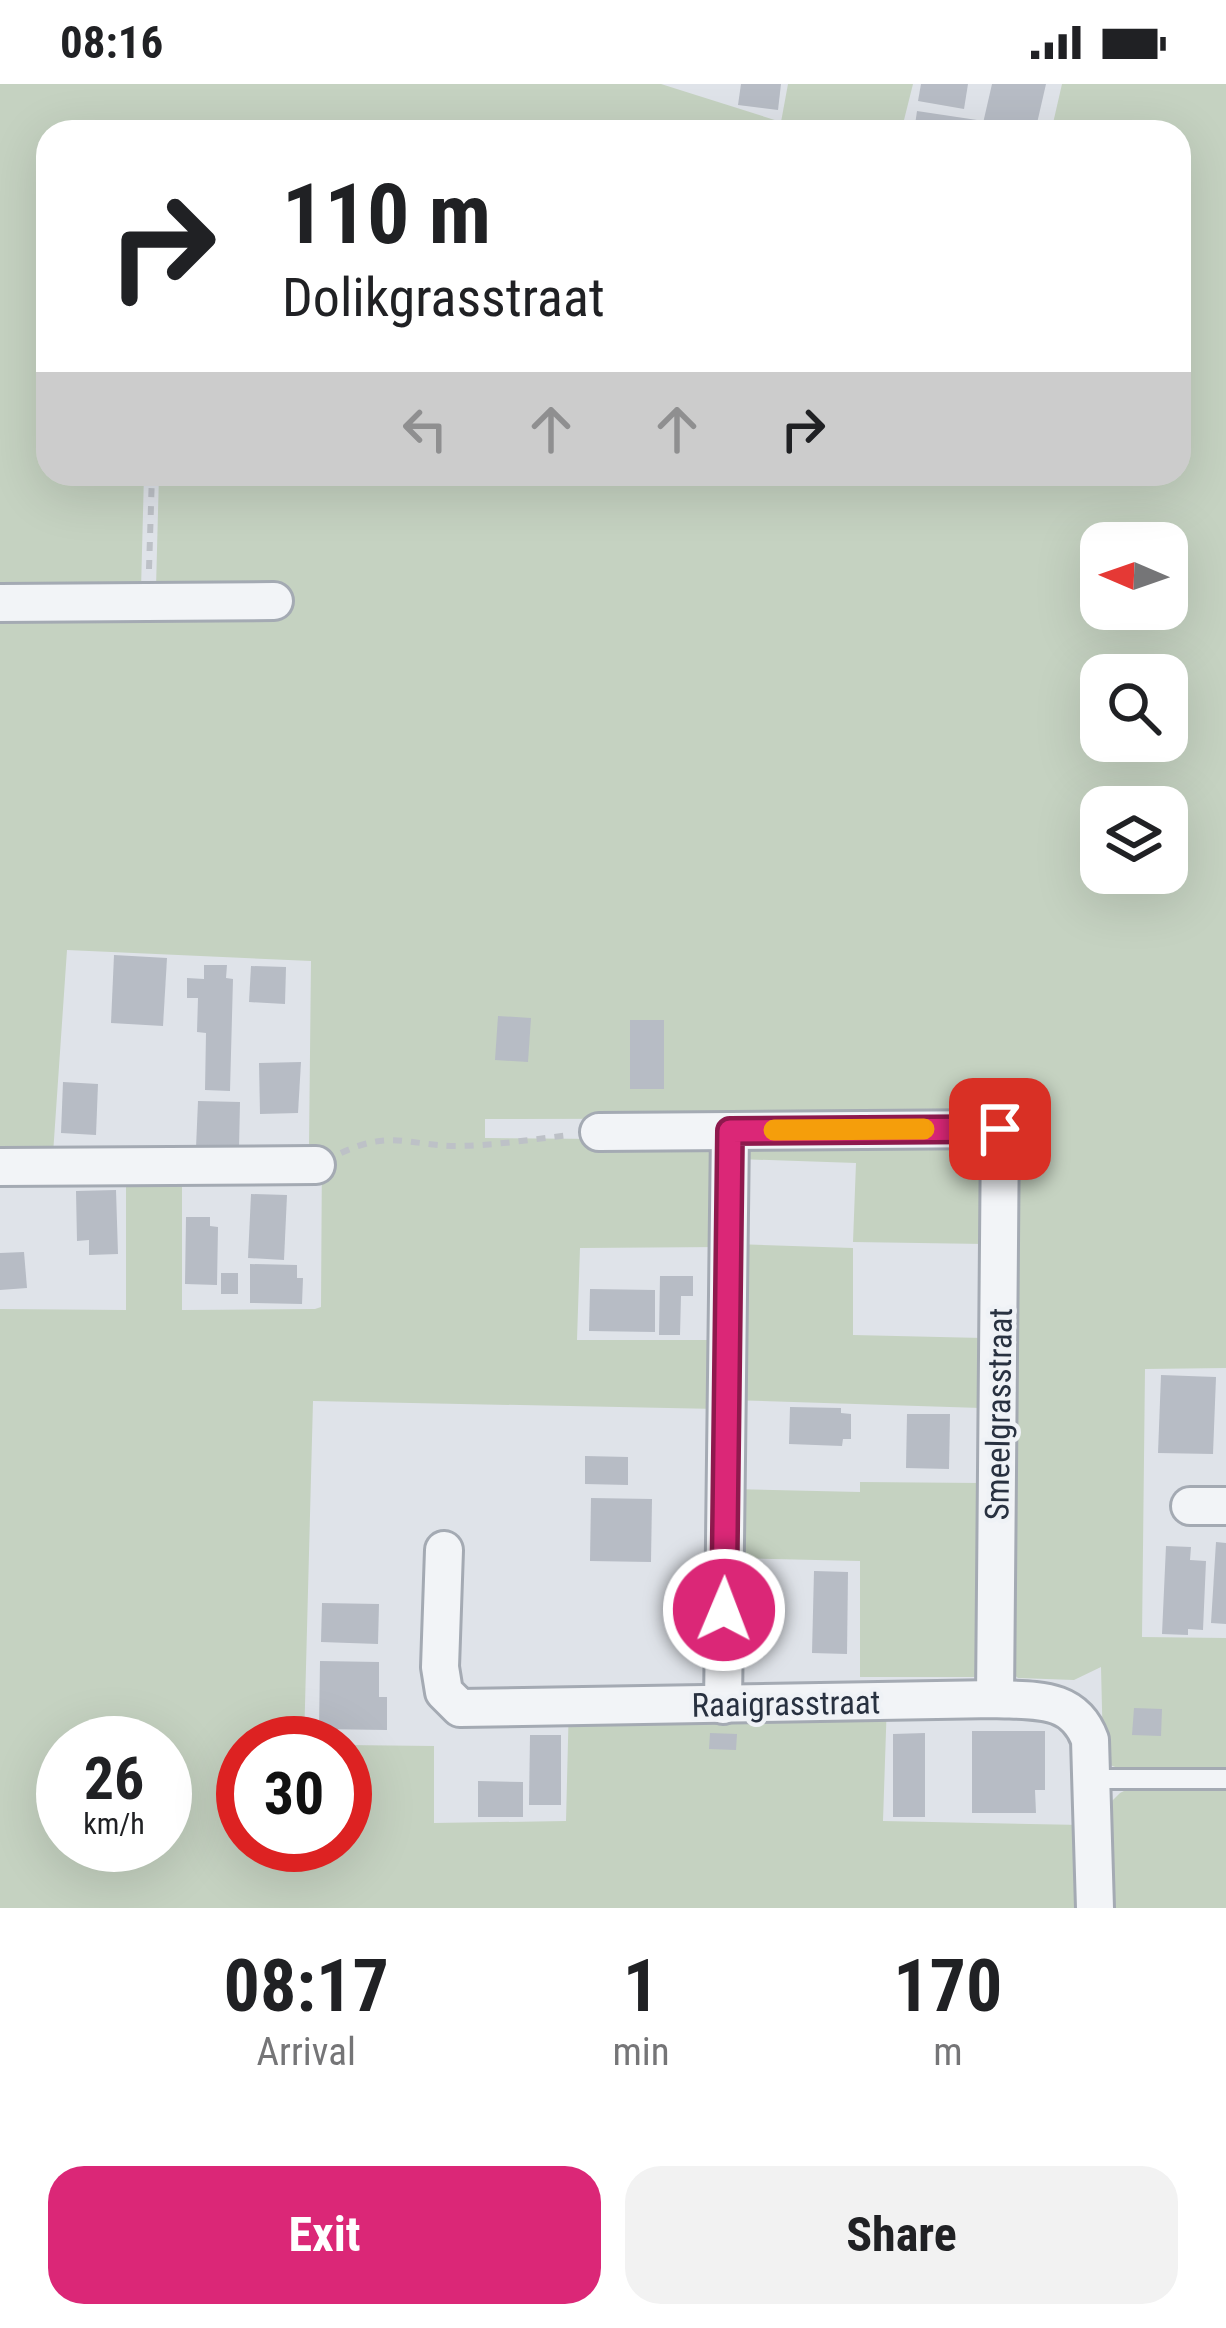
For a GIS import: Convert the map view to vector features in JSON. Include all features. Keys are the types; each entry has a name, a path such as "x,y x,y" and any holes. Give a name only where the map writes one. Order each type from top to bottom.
{"street":[{"path":"0,603 274,601"},
{"name":"Smeelgrasstraat","path":"730,1131 1000,1129 995,1699"},
{"path":"599,1132 730,1131 723,1706"},
{"path":"0,1167 316,1165"},
{"name":"Raaigrasstraat","path":"444,1550 440,1667 444,1692 460,1708 1054,1702 1076,1715 1090,1740 1095,1908"}],"lane":[{"path":"1092,1780 1226,1779"}],"path":[{"path":"148,602 152,486"},
{"path":"316,1165 361,1144 400,1138 453,1146 599,1132"}],"green space":[{"path":"0,84 661,84 775,120 36,120 36,486 144,486 141,590 0,588"},
{"path":"788,84 913,84 904,120 781,120"},
{"path":"1062,84 1226,84 1226,1368 1145,1369 1142,1637 1226,1638 1226,1771 1123,1770 1110,1765 1103,1750 1101,1667 1074,1680 1018,1678 1007,1669 1011,1118 485,1119 485,1138 724,1140 721,1247 580,1248 577,1340 719,1340 718,1409 313,1401 305,1716 216,1716 216,1872 372,1872 372,1745 434,1746 434,1823 566,1821 569,1701 887,1701 883,1821 1083,1825 1084,1908 0,1908 0,1309 126,1310 126,1177 182,1177 182,1310 321,1307 322,1149 309,1146 311,961 67,950 53,1154 0,1153 0,613 156,588 159,486 1191,486 1191,120 1054,120"},
{"path":"739,1143 981,1145 987,1162 985,1244 853,1242 856,1163 738,1159"},
{"path":"735,1244 853,1248 853,1335 983,1338 981,1408 730,1400"},
{"path":"860,1482 980,1483 977,1677 860,1677 860,1561 727,1558 729,1489 860,1492"},
{"path":"1132,1787 1226,1787 1226,1908 1107,1908 1109,1804"}],"building":[{"path":"741,84 781,84 778,110 738,105"},
{"path":"921,84 968,84 964,109 918,101"},
{"path":"992,84 1046,84 1038,120 984,120"},
{"path":"917,111 977,120 916,120"},
{"path":"114,955 167,958 163,1026 111,1023"},
{"path":"204,965 227,965 226,978 233,979 230,1091 205,1090 206,1033 197,1032 198,998 187,998 187,978 204,979"},
{"path":"251,966 286,967 285,1004 249,1002"},
{"path":"498,1016 531,1018 528,1062 495,1060"},
{"path":"630,1020 664,1020 664,1089 630,1089"},
{"path":"301,1062 298,1113 260,1114 259,1063"},
{"path":"63,1082 98,1084 96,1135 61,1133"},
{"path":"198,1101 240,1102 239,1149 196,1148"},
{"path":"116,1190 118,1254 89,1255 89,1240 77,1241 76,1191"},
{"path":"251,1194 287,1195 284,1260 248,1258"},
{"path":"186,1217 210,1217 210,1226 218,1227 217,1285 185,1284"},
{"path":"24,1252 27,1288 0,1290 0,1253"},
{"path":"250,1264 297,1265 297,1278 303,1278 302,1304 250,1303"},
{"path":"221,1273 238,1273 238,1294 221,1294"},
{"path":"660,1276 693,1276 693,1296 681,1296 680,1335 659,1335"},
{"path":"590,1289 655,1290 655,1332 589,1331"},
{"path":"1161,1375 1216,1377 1213,1454 1158,1453"},
{"path":"790,1407 841,1408 841,1413 851,1414 851,1439 843,1439 842,1446 789,1444"},
{"path":"907,1414 950,1414 949,1469 906,1468"},
{"path":"585,1456 628,1457 628,1485 585,1484"},
{"path":"591,1498 652,1499 651,1562 590,1561"},
{"path":"1216,1542 1226,1543 1226,1624 1211,1623"},
{"path":"1166,1546 1191,1547 1190,1560 1206,1561 1203,1630 1162,1634"},
{"path":"814,1571 848,1572 847,1654 812,1653"},
{"path":"322,1603 379,1604 378,1644 321,1642"},
{"path":"320,1661 379,1662 379,1697 387,1697 387,1730 372,1730 372,1716 319,1716"},
{"path":"1134,1708 1162,1709 1161,1736 1132,1735"},
{"path":"972,1731 1045,1731 1045,1790 1035,1790 1036,1813 972,1813"},
{"path":"710,1733 737,1734 736,1750 709,1749"},
{"path":"925,1733 925,1817 893,1817 893,1734"},
{"path":"530,1735 561,1735 561,1805 529,1805"},
{"path":"478,1781 523,1782 523,1817 478,1817"}],"slow traffic":[{"path":"774,1130 924,1129"}],"route":[{"path":"724,1610 730,1131 1000,1129"}]}
